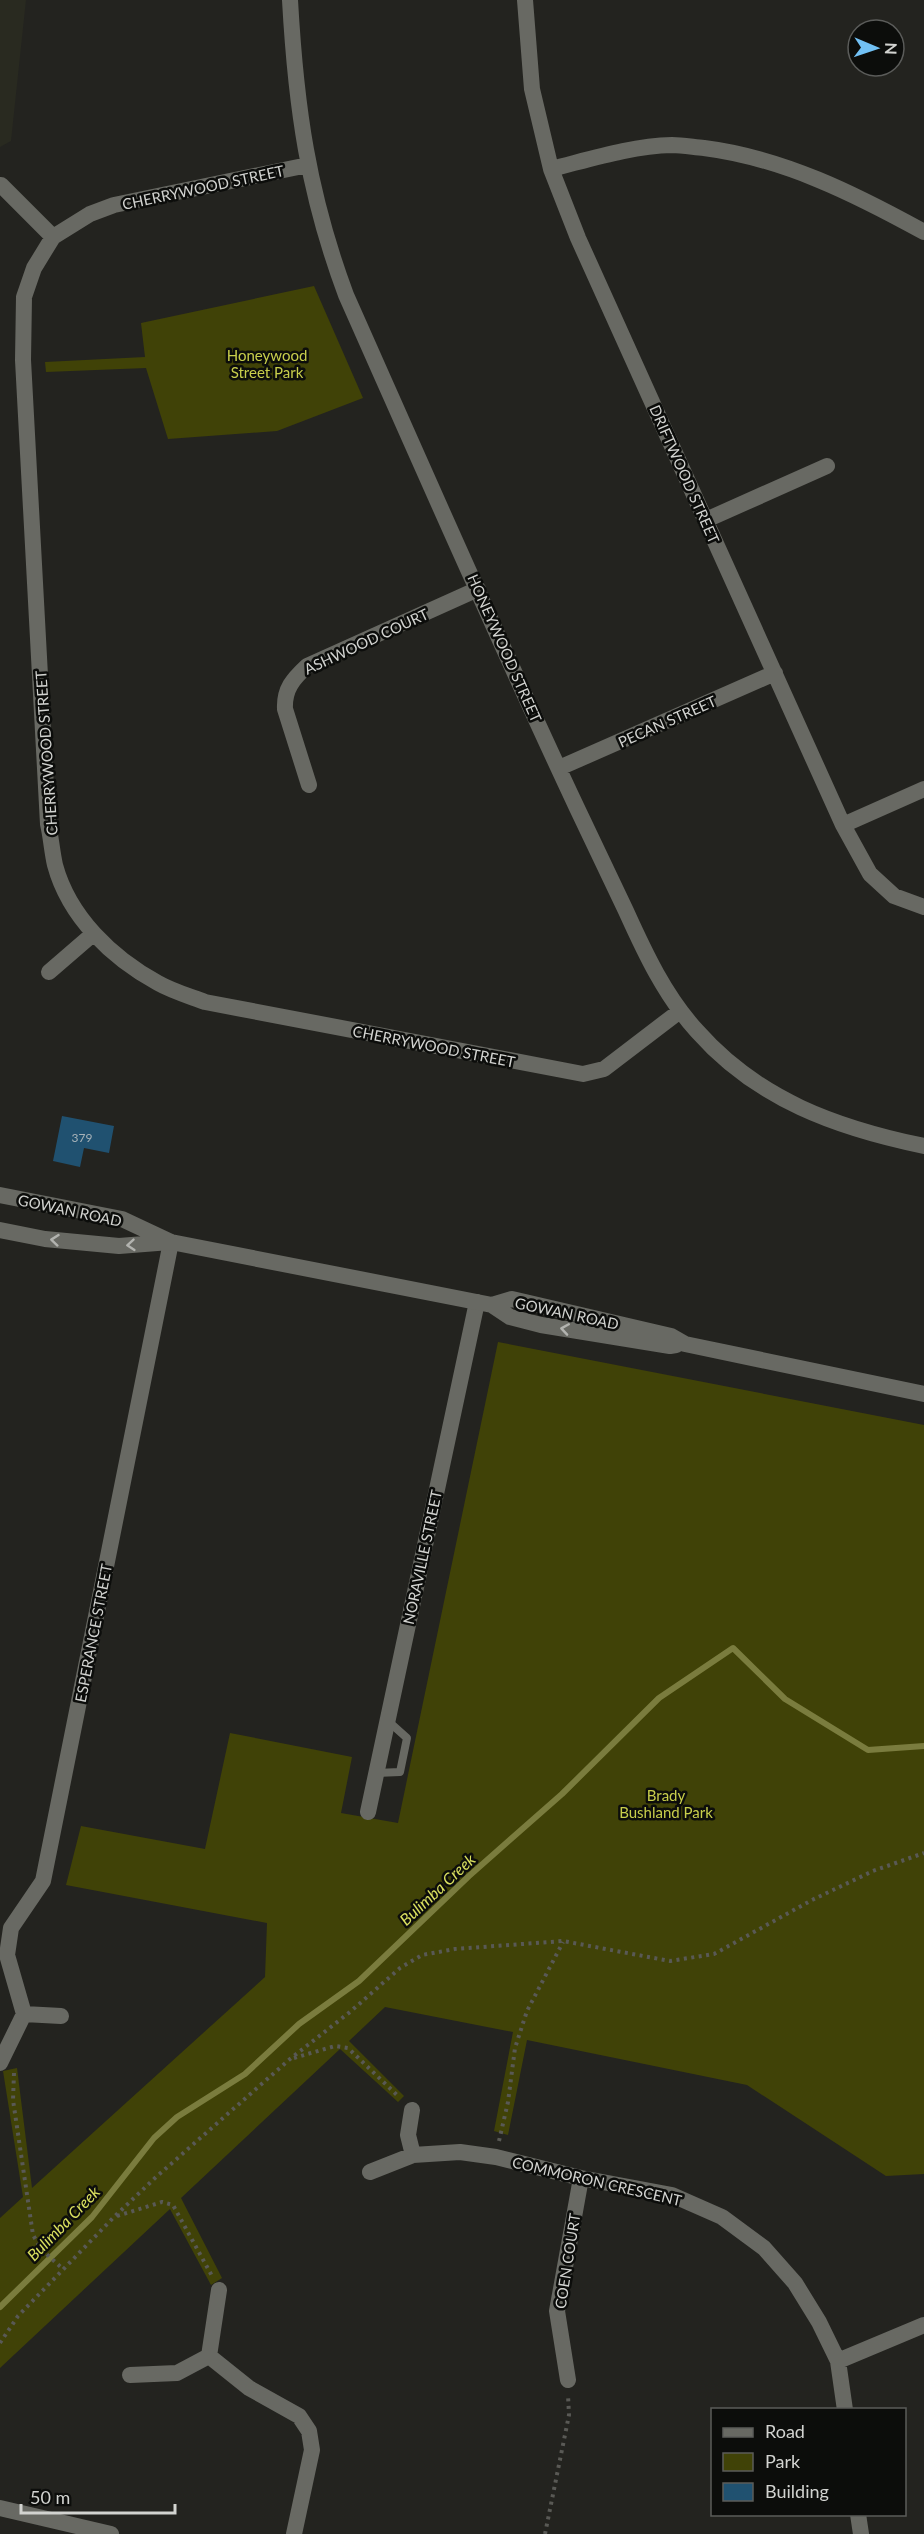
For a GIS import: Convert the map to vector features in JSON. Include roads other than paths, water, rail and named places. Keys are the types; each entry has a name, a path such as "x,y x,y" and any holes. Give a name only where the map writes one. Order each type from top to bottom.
{"street":[{"name":"HONEYWOOD STREET","path":"290,0 294,71 308,165 328,246 346,295 559,768 644,950 680,1011 698,1033 745,1075 772,1093 814,1115 848,1128 924,1146"},
{"name":"DRIFTWOOD STREET","path":"525,0 532,90 551,169 578,238 843,825 870,874 894,896 924,907"},
{"path":"551,169 624,150 673,145 728,152 806,175 865,200 924,232"},
{"name":"CHERRYWOOD STREET","path":"308,165 114,205 90,214 53,237 34,268 24,297 22,360 48,824 56,866 74,907 93,934 121,959 159,983 205,1002 570,1073 583,1074 603,1070 680,1011"},
{"path":"1,185 53,237"},
{"path":"706,520 827,466"},
{"name":"ASHWOOD COURT","path":"309,785 285,709 284,697 295,677 307,666 478,589"},
{"name":"PECAN STREET","path":"559,768 775,673"},
{"path":"843,825 924,789"},
{"path":"49,972 93,934"},
{"name":"GOWAN ROAD","path":"0,1195 122,1219 171,1242 484,1303 512,1299 541,1304 671,1336 686,1344 924,1394"},
{"name":"GOWAN ROAD","path":"0,1230 45,1239 119,1246 171,1242"},
{"name":"ESPERANCE STREET","path":"24,2014 8,1955 11,1928 43,1881 171,1242"},
{"name":"NORAVILLE STREET","path":"368,1812 387,1720 484,1303"},
{"path":"0,2063 24,2014 61,2016"},
{"path":"412,2110 408,2135 412,2155"},
{"name":"COMMORON CRESCENT","path":"370,2172 412,2155 460,2152 496,2157 581,2178 672,2195 722,2217 764,2248 795,2283 819,2322 838,2361 845,2408"},
{"name":"COEN COURT","path":"568,2380 557,2311 581,2178"},
{"path":"209,2356 219,2290"},
{"path":"838,2361 924,2325"},
{"path":"130,2375 177,2373 209,2356"},
{"path":"209,2356 249,2388 298,2416 309,2431 312,2450 294,2534"},
{"path":"0,2508 111,2534"},
{"path":"858,2516 861,2534"}],"lane":[{"path":"376,1773 400,1772 407,1738 387,1720"}],"waterway":[{"name":"Bulimba Creek","path":"0,2307 92,2217 154,2138 177,2117 245,2074 299,2024 359,1981 469,1876 562,1794 659,1698 733,1648 785,1699 868,1750 924,1746"}],"park label":[{"name":"Honeywood Street Park","path":"267,364"},
{"name":"Brady Bushland Park","path":"666,1804"}]}
